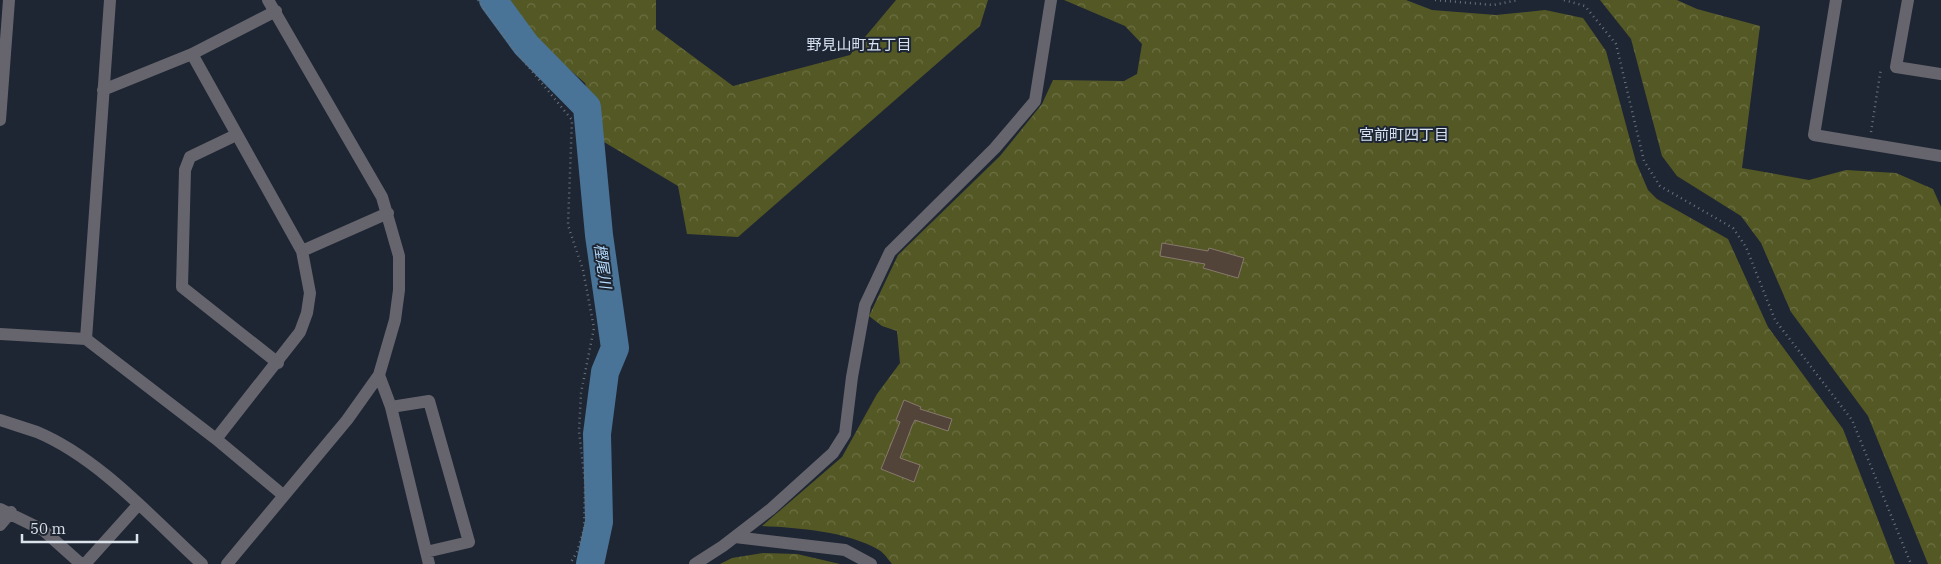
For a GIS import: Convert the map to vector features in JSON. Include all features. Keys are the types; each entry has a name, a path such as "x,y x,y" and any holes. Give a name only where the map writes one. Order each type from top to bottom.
{"street":[{"path":"0,120 10,0"},
{"path":"86,339 110,0"},
{"path":"227,564 347,420 379,375 395,320 399,290 399,256 382,197 268,0"},
{"path":"695,564 735,537 770,509 833,453 846,434 852,377 865,305 869,296 890,252 995,148 1035,101 1051,0"},
{"path":"1836,0 1814,135 1941,156"},
{"path":"1908,0 1896,67 1941,74"},
{"path":"103,90 192,54 276,12"},
{"path":"192,54 302,251 310,293 307,313 300,332 278,363 216,439"},
{"path":"236,135 190,158 185,170 182,287 278,363"},
{"path":"302,251 388,213"},
{"path":"0,334 86,339 216,439 283,495"},
{"path":"379,375 391,408 427,558 469,542 429,401 391,408"},
{"path":"0,420 38,433 72,451 94,467 138,505 202,564"},
{"path":"0,525 5,510 43,530 83,564 138,505"},
{"path":"735,537 845,550 871,564"}],"path":[{"path":"478,0 510,44 572,120 568,225 582,270 594,328 581,393 579,431 585,483 584,529 577,552 570,564"},
{"path":"1435,0 1493,5 1518,0"},
{"path":"1564,0 1585,6 1616,44 1644,161 1660,186 1733,228 1746,247 1775,320 1852,420 1911,564"},
{"path":"1869,144 1882,67"}],"green space":[{"path":"509,0 656,0 656,29 733,86 850,55 896,0 988,0 980,26 738,237 687,234 678,186 604,142 585,83 529,35"},
{"path":"1064,0 1406,0 1432,10 1496,15 1545,10 1583,18 1606,51 1636,162 1648,190 1657,199 1728,239 1768,327 1843,429 1895,564 892,564 879,550 852,539 807,529 762,526 842,457 877,394 900,363 897,331 882,326 869,316 898,255 1000,156 1042,104 1053,80 1124,81 1137,74 1142,44 1125,26"},
{"path":"1600,0 1677,0 1697,9 1760,26 1742,168 1809,180 1846,170 1896,173 1933,189 1941,207 1941,564 1928,564 1868,416 1791,312 1761,243 1741,216 1677,176 1662,156 1631,39"},
{"path":"763,553 797,554 840,564 720,564 732,558"}],"building":[{"path":"1162,243 1208,251 1209,248 1244,258 1238,278 1203,268 1205,264 1160,256"},
{"path":"904,400 921,407 920,409 952,419 948,431 915,420 900,458 920,465 914,482 881,469 900,422 896,420"}],"waterway":[{"name":"樫尾川","path":"493,0 526,45 587,107 599,235 615,348 605,372 597,434 599,522 590,564"}],"district":[{"name":"野見山町五丁目","path":"859,44"},
{"name":"宮前町四丁目","path":"1404,134"}]}
